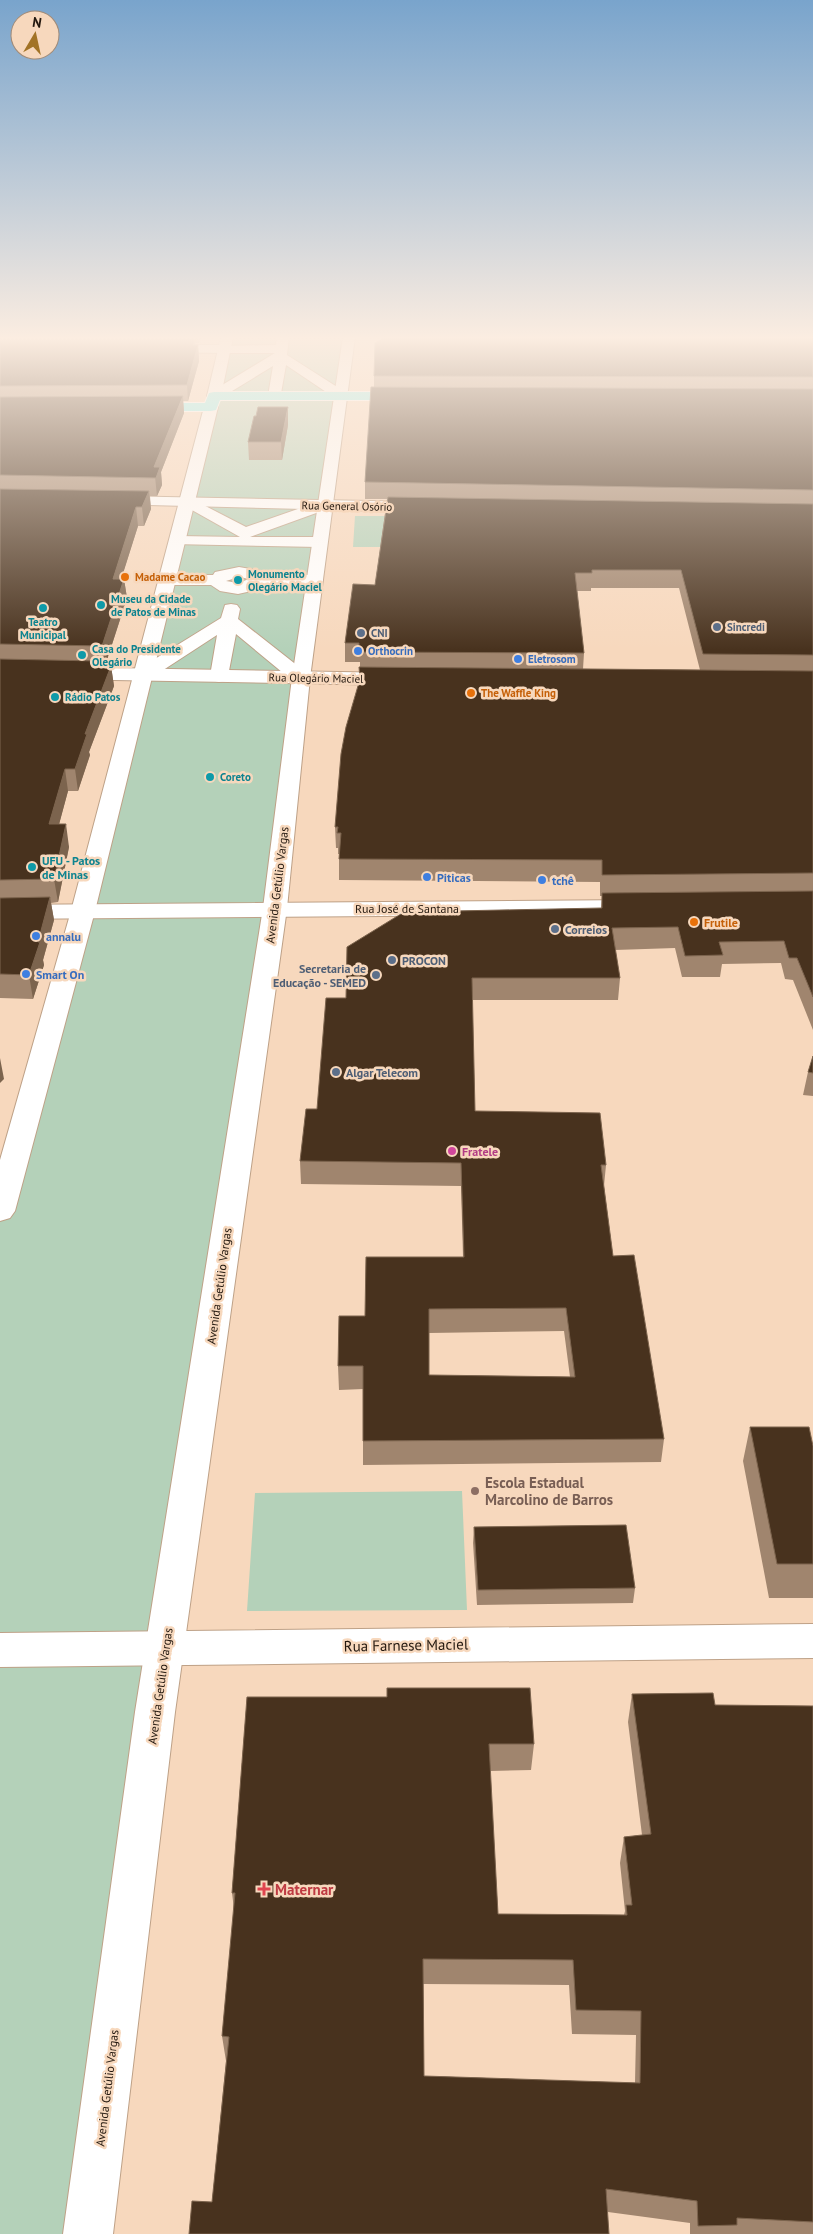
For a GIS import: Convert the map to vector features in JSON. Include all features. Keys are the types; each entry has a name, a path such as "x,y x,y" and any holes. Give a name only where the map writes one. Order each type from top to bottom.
{"street":[{"path":"0,1212 83,911 203,441"},
{"name":"Avenida Getúlio Vargas","path":"88,2234 165,1648 275,908 301,678 333,441"},
{"name":"Rua General Osório","path":"98,501 438,507"},
{"path":"188,502 244,537"},
{"path":"219,676 244,537 252,504"},
{"path":"244,537 324,506"},
{"path":"178,541 244,537 319,542"},
{"path":"168,580 218,580 226,574 237,580 255,575 258,580 314,580"},
{"path":"144,674 229,620"},
{"path":"229,620 301,678"},
{"name":"Rua Olegário Maciel","path":"0,672 412,679"},
{"name":"Rua José de Santana","path":"0,912 656,906"},
{"name":"Rua Farnese Maciel","path":"0,1650 813,1640"}],"green space":[{"path":"200,441 335,441 88,2234 0,2234 0,1211"},
{"path":"355,516 417,516 417,547 353,547"},
{"path":"462,1491 467,1610 247,1611 255,1493"}],"building":[{"path":"0,441 165,441 154,467 160,467 156,478 0,475"},
{"path":"248,441 281,441 281,442"},
{"path":"368,441 813,441 813,490 365,482"},
{"path":"0,489 149,491 142,507 136,507 113,579 124,579 102,646 0,644"},
{"path":"388,497 813,504 813,655 703,654 681,570 592,570 592,573 575,573 584,653 359,652 359,643 345,643 353,584 375,585"},
{"path":"0,659 97,661 96,666 111,666 85,734 87,734 75,769 65,769 49,824 66,824 54,879 0,880"},
{"path":"359,667 813,671 813,873 602,875 602,860 339,859 341,833 337,833 338,827 335,827 341,754 346,727 360,679"},
{"path":"813,891 813,997 797,958 789,958 784,941 719,942 723,955 685,956 678,927 612,928 620,978 472,978 475,1111 600,1113 606,1165 601,1165 613,1256 634,1255 664,1439 363,1441 363,1366 338,1366 339,1316 365,1316 366,1257 464,1257 461,1163 300,1161 306,1109 317,1109 326,998 346,998 347,947 404,912 602,908 602,893","holes":["566,1308 575,1377 429,1375 429,1309"]},
{"path":"50,897 38,942 40,942 29,975 0,974 0,898"},
{"path":"813,1056 813,1073 808,1072"},
{"path":"750,1427 809,1427 813,1446 813,1564 777,1564"},
{"path":"626,1525 635,1588 478,1590 474,1527"},
{"path":"387,1688 530,1688 534,1744 489,1744 498,1914 627,1915 626,1905 632,1905 624,1837 651,1834 632,1694 713,1693 715,1705 813,1706 813,2222 737,2218 737,2225 698,2226 697,2201 606,2189 609,2234 189,2234 192,2201 212,2202 229,2037 222,2036 235,1893 232,1893 247,1697 387,1697","holes":["423,1959 573,1960 576,2010 641,2011 640,2083 424,2076"]}],"place":[{"name":"Madame Cacao","path":"125,577"},
{"name":"Monumento Olegário Maciel","path":"238,580"},
{"name":"Museu da Cidade de Patos de Minas","path":"101,605"},
{"name":"Teatro Municipal","path":"43,608"},
{"name":"Sincredi","path":"717,627"},
{"name":"CNI","path":"361,633"},
{"name":"Orthocrin","path":"358,651"},
{"name":"Casa do Presidente Olegário","path":"82,655"},
{"name":"Eletrosom","path":"518,659"},
{"name":"The Waffle King","path":"471,693"},
{"name":"Rádio Patos","path":"55,697"},
{"name":"Coreto","path":"210,777"},
{"name":"UFU - Patos de Minas","path":"32,867"},
{"name":"Piticas","path":"427,877"},
{"name":"tchê","path":"542,880"},
{"name":"Frutile","path":"694,922"},
{"name":"Correios","path":"555,929"},
{"name":"annalu","path":"36,936"},
{"name":"PROCON","path":"392,960"},
{"name":"Smart On","path":"26,974"},
{"name":"Secretaria de Educação - SEMED","path":"376,975"},
{"name":"Algar Telecom","path":"336,1072"},
{"name":"Fratele","path":"452,1151"},
{"name":"Escola Estadual Marcolino de Barros","path":"475,1491"},
{"name":"Maternar","path":"264,1889"}]}
